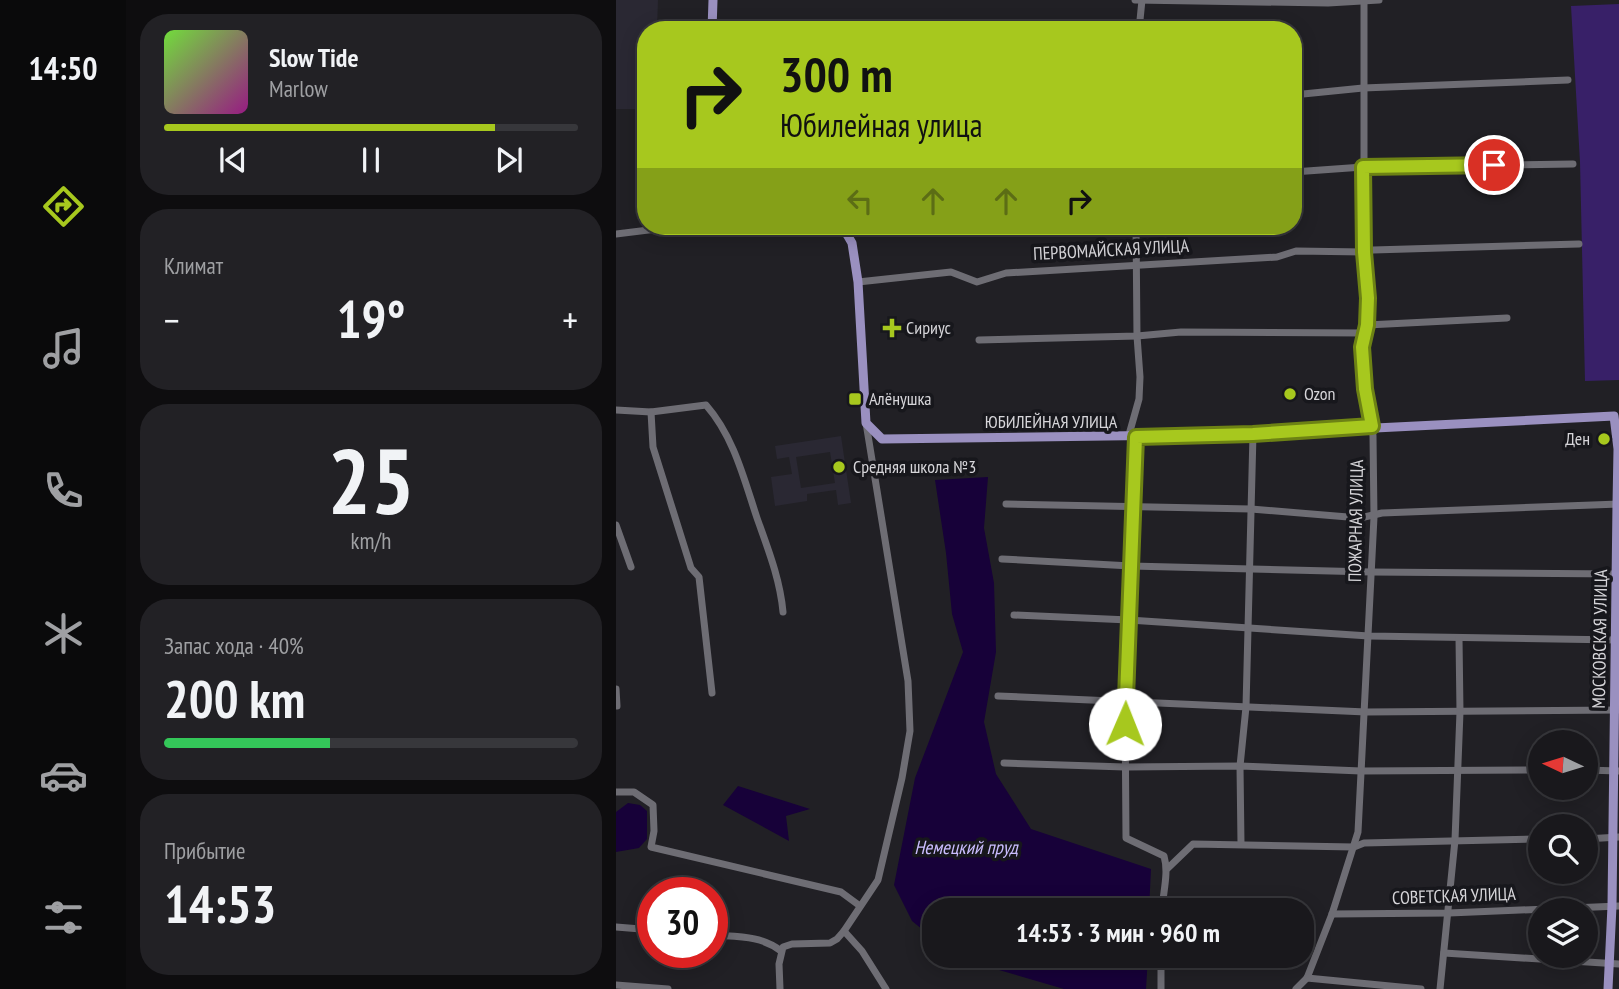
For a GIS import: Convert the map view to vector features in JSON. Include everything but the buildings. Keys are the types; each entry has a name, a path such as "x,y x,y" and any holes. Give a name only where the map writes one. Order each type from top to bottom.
{"main road":[{"path":"712,21 713,0"},
{"path":"847,235 852,243 858,282 866,424"},
{"name":"ЮБИЛЕЙНАЯ УЛИЦА","path":"866,424 882,439 1136,437 1253,434 1616,416"},
{"name":"МОСКОВСКАЯ УЛИЦА","path":"1608,989 1614,963 1616,906 1616,416"}],"street":[{"path":"1135,0 1328,3 1379,0"},
{"path":"1140,21 1142,0"},
{"name":"ПОЖАРНАЯ УЛИЦА","path":"1296,989 1307,978 1332,914 1358,832 1374,517 1372,426 1365,389 1362,347 1368,298 1364,252 1364,0"},
{"path":"1302,94 1363,88 1568,80"},
{"path":"1302,171 1363,167 1573,164"},
{"path":"616,234 637,231"},
{"path":"1136,235 1139,399 1130,431 1136,437 1125,702 1126,838 1164,856 1168,868"},
{"name":"ПЕРВОМАЙСКАЯ УЛИЦА","path":"858,282 951,272 977,282 1006,273 1277,257 1296,251 1364,252 1580,244"},
{"path":"979,340 1137,336 1181,332 1366,329 1507,318"},
{"path":"616,410 650,412 706,405 715,415 733,446 780,587 783,612"},
{"path":"650,412 653,447 691,568 699,577 712,693"},
{"path":"780,989 779,964 783,947 792,944 830,943 844,931 878,880 910,731 908,681 866,424"},
{"path":"1241,844 1240,766 1246,708 1253,434"},
{"path":"1006,504 1251,509 1360,518 1374,517 1382,513 1618,504"},
{"path":"616,525 631,568"},
{"path":"1002,559 1131,566 1618,575"},
{"path":"1014,615 1369,636 1617,640"},
{"path":"1440,989 1455,840 1460,712 1459,638"},
{"path":"616,689 617,706"},
{"path":"998,696 1366,712 1617,710"},
{"path":"1004,763 1125,767 1240,766 1361,771 1528,771"},
{"path":"1598,770 1616,771"},
{"path":"616,792 634,792 653,804 654,831 651,847 841,892 860,906"},
{"path":"1598,839 1616,838"},
{"path":"1162,898 1168,868 1193,844 1354,847 1364,844 1528,839"},
{"name":"СОВЕТСКАЯ УЛИЦА","path":"1332,914 1448,913 1616,906"},
{"path":"616,927 637,929"},
{"path":"844,931 862,951 886,989"},
{"path":"728,936 770,942 781,951"},
{"path":"1444,953 1614,963"},
{"path":"1161,968 1161,989"},
{"path":"1307,978 1421,989"},
{"path":"616,985 668,989"}],"shaded area":[{"path":"616,0 658,0 657,21 637,21 637,109 616,109"},
{"path":"1619,4 1619,380 1585,381 1580,162 1571,6"},
{"name":"Средняя школа №3","path":"841,436 851,503 838,505 836,490 807,494 807,501 775,506 771,477 792,474 789,457 777,459 775,446","holes":["830,452 835,483 801,488 796,457"]}],"water":[{"name":"Немецкий пруд","path":"988,477 984,528 994,583 996,652 984,722 996,774 1031,829 1151,869 1150,898 922,898 922,929 912,921 894,885 915,778 963,652 952,614 935,480"},
{"path":"738,786 810,809 786,816 789,841 723,805"},
{"path":"628,803 640,805 647,811 647,839 639,848 616,852 616,812"},
{"path":"992,968 1147,968 1146,989 1064,989"}],"place":[{"name":"Сириус","path":"892,328"},
{"name":"Ozon","path":"1290,394"},
{"name":"Алёнушка","path":"855,399"},
{"name":"Ден","path":"1604,439"},
{"name":"Средняя школа №3","path":"839,467"}],"route":[{"path":"1125,724 1136,437 1253,434 1372,426 1365,389 1362,347 1367,325 1368,298 1364,252 1363,167 1494,165"}]}
